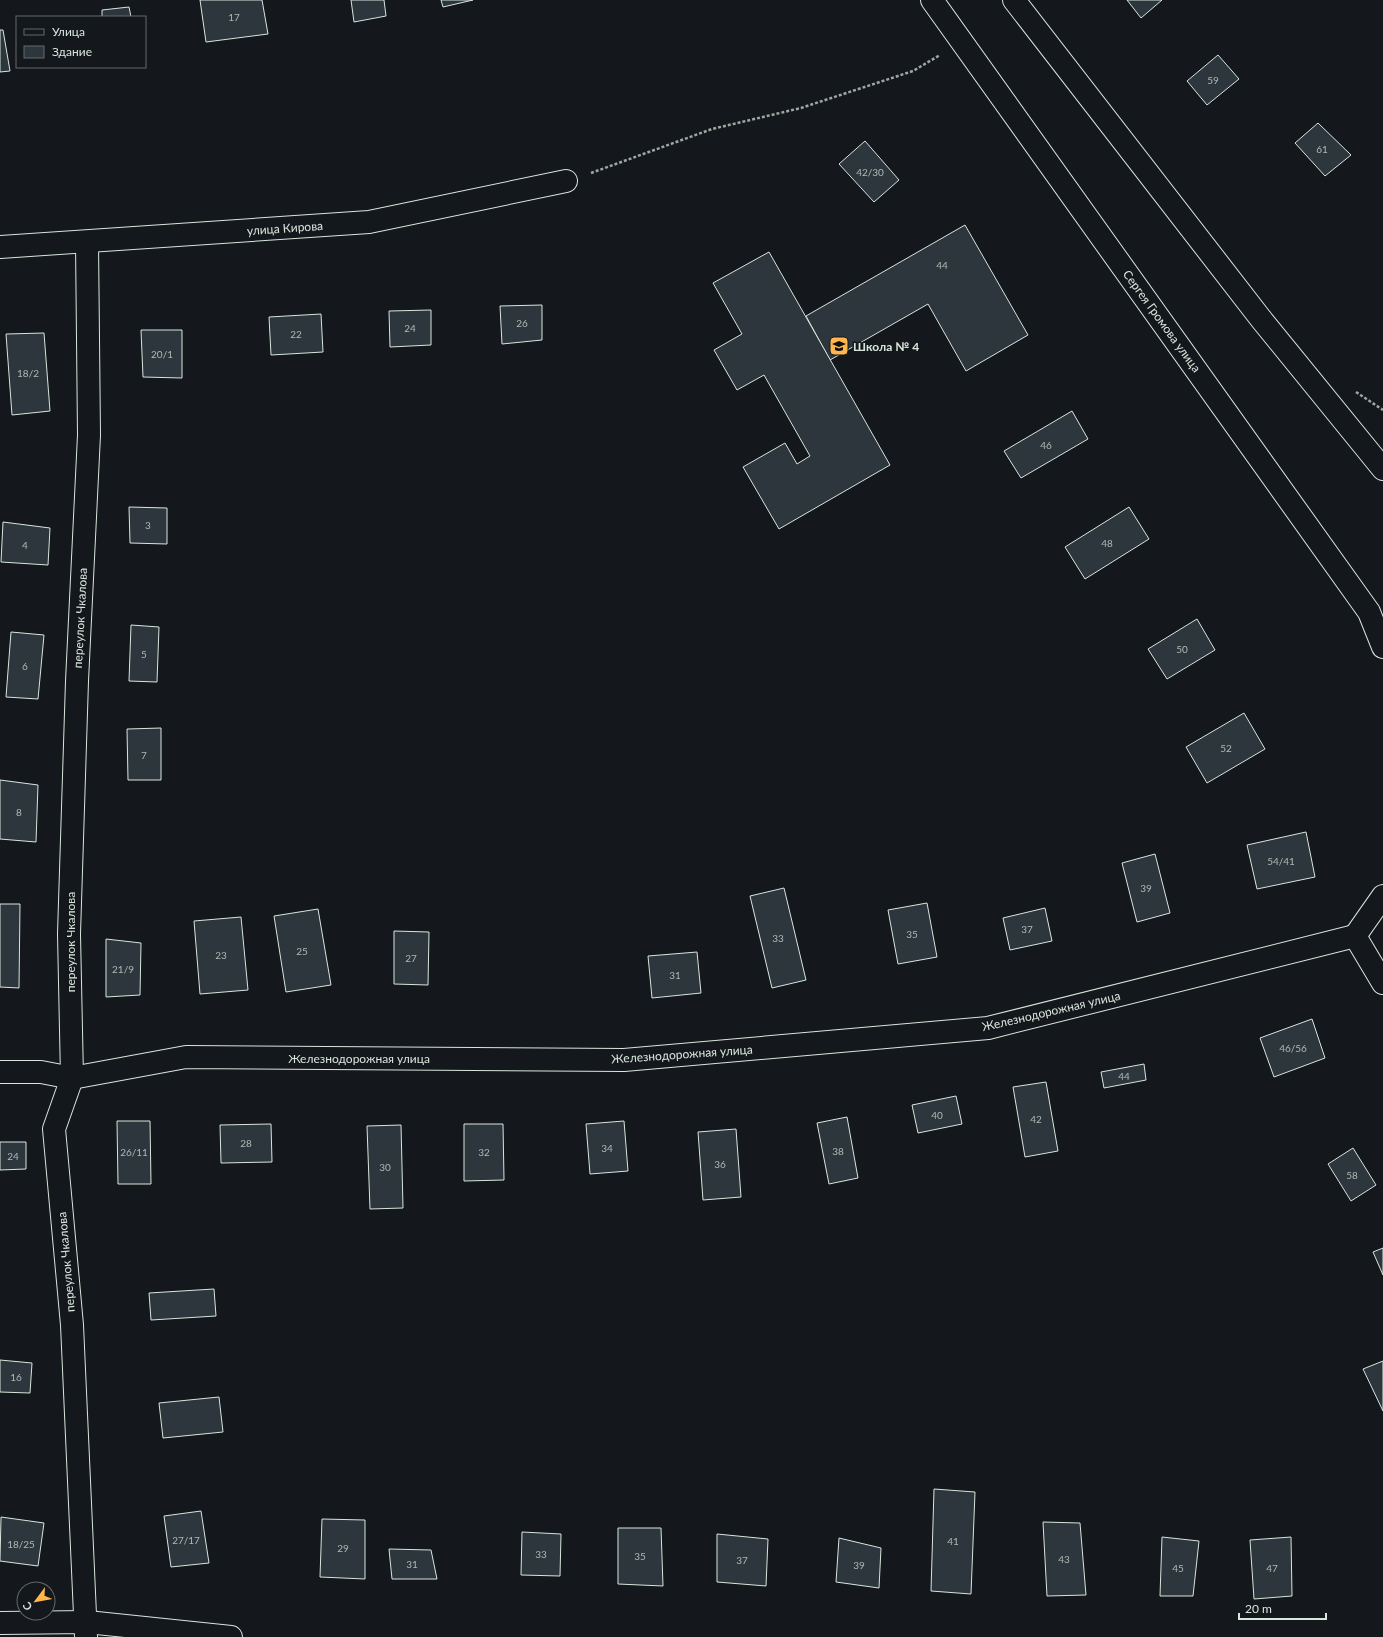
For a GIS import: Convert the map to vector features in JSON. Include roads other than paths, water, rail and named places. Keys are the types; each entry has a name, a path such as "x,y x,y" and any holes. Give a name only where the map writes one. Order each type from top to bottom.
{"street":[{"name":"Сергея Громова улица","path":"932,0 1369,612 1383,647"},
{"path":"1014,0 1256,312 1383,469"},
{"name":"улица Кирова","path":"0,247 369,222 566,182"},
{"name":"переулок Чкалова","path":"86,1630 72,1325 54,1129 72,1078 69,934 77,680 89,435 87,242"},
{"path":"1383,896 1355,936 1383,983"},
{"name":"Железнодорожная улица","path":"0,1072 41,1072 72,1078 186,1057 624,1060 988,1028 1355,936"},
{"path":"0,1623 86,1630 231,1637"}],"place":[{"name":"Школа № 4","path":"839,346"}]}
